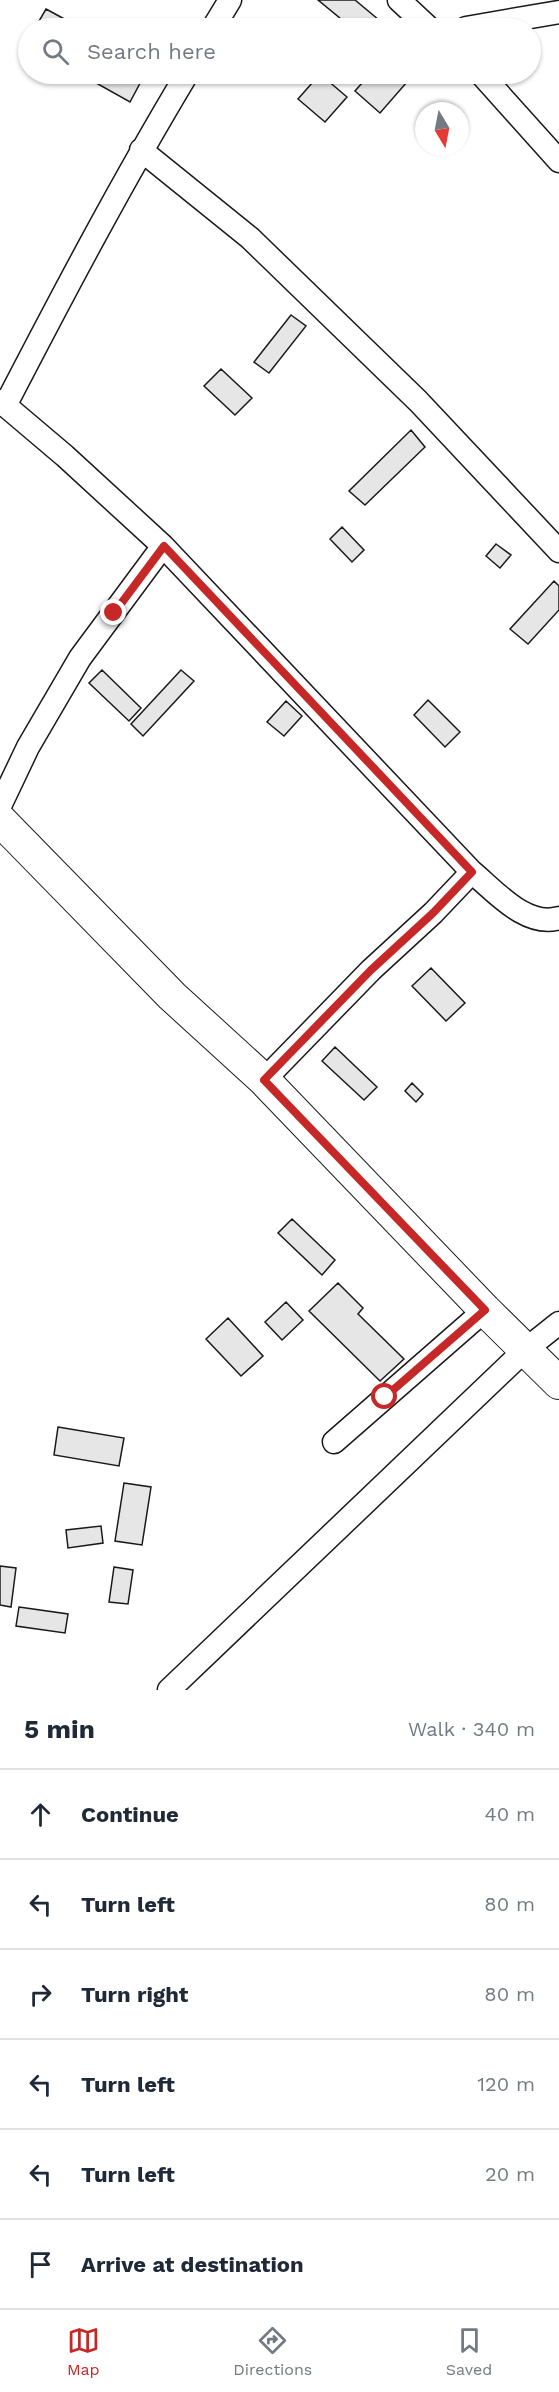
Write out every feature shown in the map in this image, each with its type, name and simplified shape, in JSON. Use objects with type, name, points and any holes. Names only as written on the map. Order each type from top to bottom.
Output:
[{"type":"street","points":[[219,18],[230,0]]},
{"type":"street","points":[[399,0],[418,18]]},
{"type":"street","points":[[524,18],[559,12]]},
{"type":"street","points":[[180,84],[141,150],[3,403],[164,546],[472,872],[518,911],[548,921],[559,918]]},
{"type":"street","points":[[490,84],[559,161]]},
{"type":"street","points":[[141,150],[250,238],[418,400],[559,551]]},
{"type":"street","points":[[0,806],[28,747],[80,658],[164,546]]},
{"type":"street","points":[[0,820],[172,996],[264,1080],[485,1310],[559,1383]]},
{"type":"street","points":[[264,1080],[371,970],[433,913],[472,872]]},
{"type":"street","points":[[334,1442],[485,1310]]},
{"type":"street","points":[[169,1690],[525,1350],[559,1323]]},
{"type":"building","points":[[318,0],[355,0],[377,18],[340,18]]},
{"type":"building","points":[[46,9],[63,18],[41,18]]},
{"type":"building","points":[[98,84],[140,84],[130,102]]},
{"type":"building","points":[[311,84],[332,84],[347,97],[325,122],[298,99]]},
{"type":"building","points":[[361,84],[405,84],[380,113],[355,91]]},
{"type":"building","points":[[291,315],[306,326],[269,373],[254,362]]},
{"type":"building","points":[[221,369],[252,398],[235,415],[204,386]]},
{"type":"building","points":[[411,430],[425,447],[365,505],[349,491]]},
{"type":"building","points":[[342,527],[364,550],[352,562],[330,539]]},
{"type":"building","points":[[496,544],[511,555],[500,568],[486,556]]},
{"type":"building","points":[[554,581],[559,586],[559,610],[528,644],[510,629]]},
{"type":"building","points":[[102,670],[141,708],[129,721],[89,683]]},
{"type":"building","points":[[181,670],[194,681],[143,736],[131,724]]},
{"type":"building","points":[[428,700],[460,732],[445,747],[414,715]]},
{"type":"building","points":[[286,701],[302,716],[284,736],[267,722]]},
{"type":"building","points":[[431,968],[465,1003],[446,1021],[412,986]]},
{"type":"building","points":[[335,1047],[377,1087],[364,1100],[322,1061]]},
{"type":"building","points":[[412,1083],[423,1094],[416,1102],[405,1091]]},
{"type":"building","points":[[292,1219],[335,1260],[322,1275],[278,1233]]},
{"type":"building","points":[[338,1283],[363,1308],[358,1314],[404,1359],[380,1381],[309,1311]]},
{"type":"building","points":[[286,1302],[303,1320],[282,1340],[265,1322]]},
{"type":"building","points":[[228,1318],[263,1356],[241,1376],[206,1339]]},
{"type":"building","points":[[58,1427],[124,1438],[119,1466],[54,1455]]},
{"type":"building","points":[[124,1483],[151,1487],[142,1545],[115,1541]]},
{"type":"building","points":[[101,1526],[103,1543],[68,1548],[66,1530]]},
{"type":"building","points":[[0,1566],[16,1568],[11,1607],[0,1605]]},
{"type":"building","points":[[114,1567],[133,1570],[128,1604],[109,1602]]},
{"type":"building","points":[[19,1607],[68,1614],[65,1633],[16,1626]]},
{"type":"route","points":[[114,613],[164,546],[355,751],[472,872],[433,913],[371,970],[264,1080],[485,1310],[385,1397]]}]
